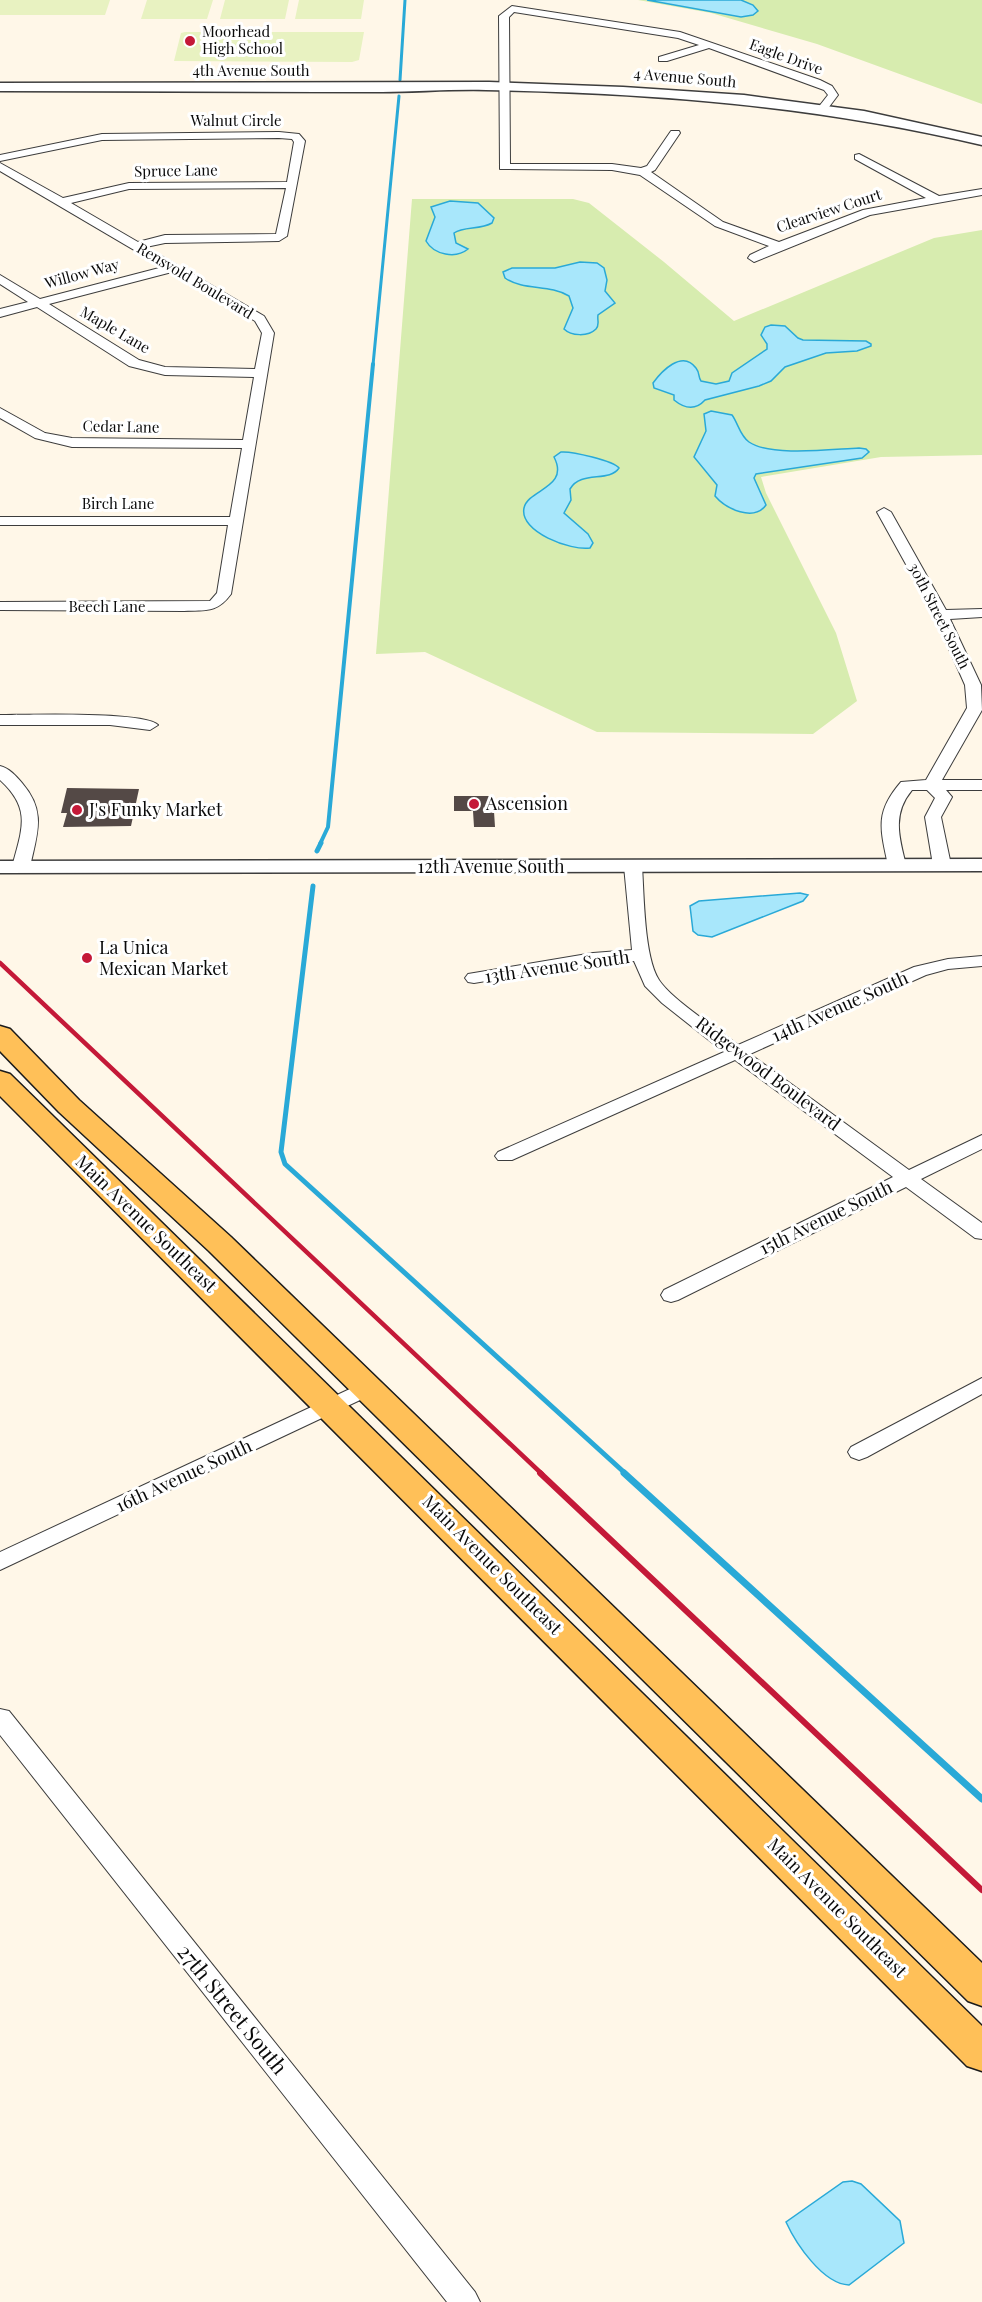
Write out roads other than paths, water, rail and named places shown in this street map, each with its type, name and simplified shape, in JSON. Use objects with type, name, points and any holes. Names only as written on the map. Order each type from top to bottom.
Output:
[{"type":"main road","name":"Main Avenue Southeast","points":[[0,1035],[69,1106],[220,1244],[982,1989]]},
{"type":"main road","name":"Main Avenue Southeast","points":[[0,1080],[332,1406],[982,2053]]},
{"type":"street","name":"Eagle Drive","points":[[512,9],[662,31],[709,45],[822,85],[833,95],[822,109]]},
{"type":"street","name":"Clearview Court","points":[[512,9],[504,16],[504,167],[612,167],[644,172],[719,224],[779,246],[867,212],[982,192]]},
{"type":"street","points":[[663,59],[709,45]]},
{"type":"street","name":"4th Avenue South","points":[[0,87],[382,87],[413,90],[503,88]]},
{"type":"street","name":"4 Avenue South","points":[[503,88],[627,90],[700,95],[822,109],[888,120],[982,141]]},
{"type":"street","points":[[644,172],[651,168],[675,133]]},
{"type":"street","name":"Walnut Circle","points":[[0,158],[84,139],[121,135],[295,136],[300,141],[283,234],[279,237],[165,239],[136,246]]},
{"type":"street","name":"Clearview Court","points":[[859,157],[936,199]]},
{"type":"street","name":"Rensvold Boulevard","points":[[0,166],[260,319],[268,333],[224,594],[214,605]]},
{"type":"street","name":"Spruce Lane","points":[[61,202],[129,186],[292,185]]},
{"type":"street","points":[[754,258],[779,246]]},
{"type":"street","name":"Willow Way","points":[[0,313],[173,268]]},
{"type":"street","name":"Maple Lane","points":[[0,279],[134,363],[148,368],[186,373],[261,373]]},
{"type":"street","points":[[241,308],[262,302]]},
{"type":"street","name":"Cedar Lane","points":[[0,412],[41,438],[61,441],[249,444]]},
{"type":"street","name":"30th Street South","points":[[884,512],[941,615],[973,685],[975,708],[931,785]]},
{"type":"street","name":"Birch Lane","points":[[0,520],[236,521]]},
{"type":"street","name":"Beech Lane","points":[[0,606],[184,607],[214,605]]},
{"type":"street","points":[[941,615],[982,613]]},
{"type":"street","points":[[0,720],[110,720],[150,725]]},
{"type":"street","points":[[0,771],[28,800],[33,814],[5,867]]},
{"type":"street","points":[[897,865],[888,815],[896,796],[907,785],[982,785]]},
{"type":"street","points":[[931,785],[944,797],[933,817],[942,865]]},
{"type":"street","name":"12th Avenue South","points":[[5,867],[982,865]]},
{"type":"street","name":"Ridgewood Boulevard","points":[[633,866],[641,956],[651,982],[737,1053],[982,1233]]},
{"type":"street","name":"13th Avenue South","points":[[474,978],[592,958],[641,956]]},
{"type":"street","name":"14th Avenue South","points":[[505,1156],[920,971],[948,964],[982,961]]},
{"type":"street","name":"15th Avenue South","points":[[671,1295],[982,1141]]},
{"type":"street","points":[[859,1452],[982,1385]]},
{"type":"street","name":"16th Avenue South","points":[[0,1563],[367,1388]]},
{"type":"street","name":"27th Street South","points":[[0,1718],[465,2302]]},
{"type":"water","points":[[647,0],[741,0],[753,5],[758,11],[753,15],[741,17]]},
{"type":"water","points":[[450,201],[478,203],[494,218],[492,223],[482,227],[462,229],[454,233],[456,243],[468,249],[452,255],[434,250],[426,241],[435,217],[431,207]]},
{"type":"water","points":[[580,262],[597,263],[604,268],[607,280],[605,291],[615,303],[598,315],[598,324],[593,332],[580,335],[564,329],[573,308],[569,296],[553,290],[520,285],[505,278],[503,272],[512,268],[555,268]]},
{"type":"water","points":[[785,326],[803,340],[866,341],[871,346],[857,351],[826,353],[785,367],[771,381],[705,400],[694,407],[682,405],[674,400],[674,395],[654,388],[653,383],[661,373],[678,361],[690,363],[696,368],[701,381],[716,384],[729,381],[732,373],[767,349],[767,344],[761,335],[765,327]]},
{"type":"water","points":[[711,411],[732,415],[746,439],[759,447],[787,451],[859,448],[869,452],[862,458],[756,474],[754,478],[766,505],[755,513],[740,512],[715,496],[717,485],[694,457],[706,431],[704,414]]},
{"type":"water","points":[[561,452],[592,457],[619,468],[609,475],[581,480],[570,489],[571,500],[564,513],[588,534],[593,543],[590,548],[571,546],[548,538],[530,525],[525,517],[524,508],[527,502],[553,482],[557,475],[554,457]]},
{"type":"water","points":[[800,893],[808,895],[803,901],[712,937],[698,935],[693,931],[690,906],[699,901]]},
{"type":"water","points":[[852,2181],[861,2184],[900,2221],[904,2243],[849,2285],[839,2283],[820,2270],[803,2251],[786,2222],[843,2182]]},
{"type":"waterway","points":[[400,80],[405,0]]},
{"type":"waterway","points":[[373,365],[399,96]]},
{"type":"waterway","points":[[320,844],[328,827],[373,364]]},
{"type":"waterway","points":[[317,851],[321,843]]},
{"type":"waterway","points":[[313,886],[281,1152],[285,1164],[626,1474]]},
{"type":"waterway","points":[[624,1473],[982,1799]]},
{"type":"railway","points":[[0,963],[542,1474]]},
{"type":"railway","points":[[540,1473],[982,1890]]},
{"type":"place","name":"Moorhead High School","points":[[190,41]]},
{"type":"place","name":"Ascension","points":[[474,804]]},
{"type":"place","name":"J's Funky Market","points":[[77,810]]},
{"type":"place","name":"La Unica Mexican Market","points":[[87,958]]}]
